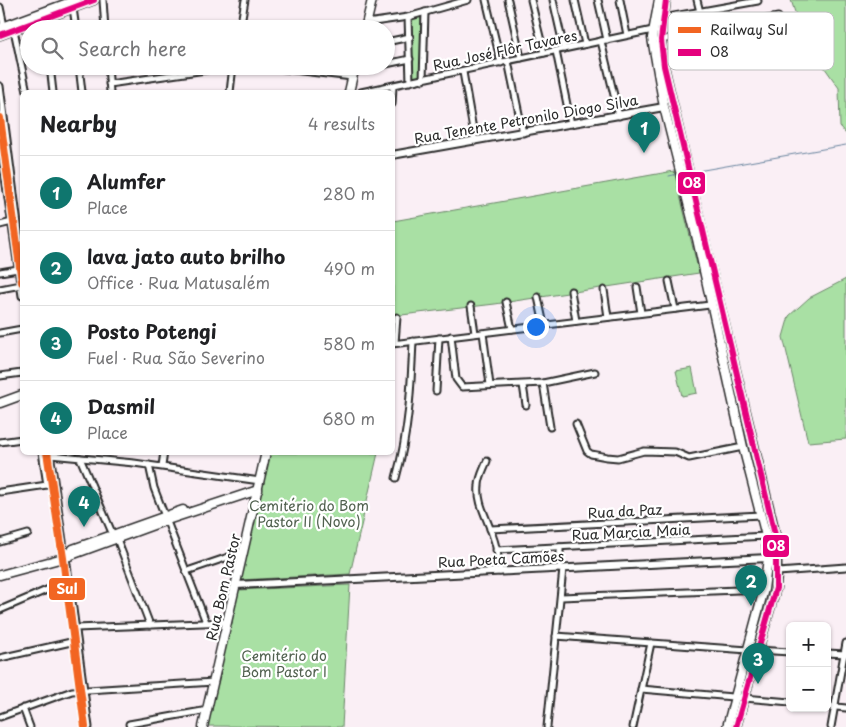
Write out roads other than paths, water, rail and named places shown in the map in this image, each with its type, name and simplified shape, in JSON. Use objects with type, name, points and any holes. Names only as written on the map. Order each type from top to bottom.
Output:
[{"type":"main road","points":[[33,20],[75,4],[94,0]]},
{"type":"main road","points":[[367,20],[372,0]]},
{"type":"main road","points":[[659,0],[653,30],[654,50],[664,107],[697,239],[710,305],[743,447],[766,536],[768,558],[764,589],[727,727]]},
{"type":"main road","points":[[666,0],[661,40],[664,66],[775,532],[778,572],[776,588],[736,727]]},
{"type":"main road","points":[[2,27],[20,23]]},
{"type":"main road","points":[[0,35],[20,27]]},
{"type":"main road","points":[[349,90],[353,75]]},
{"type":"main road","points":[[0,403],[20,396]]},
{"type":"main road","name":"Rua Bom Pastor","points":[[204,727],[265,455]]},
{"type":"main road","points":[[751,476],[761,475]]},
{"type":"main road","points":[[0,576],[239,494],[259,485]]},
{"type":"street","points":[[103,0],[104,20]]},
{"type":"street","points":[[242,20],[245,0]]},
{"type":"street","points":[[394,20],[468,0]]},
{"type":"street","points":[[486,0],[501,63]]},
{"type":"street","points":[[508,0],[521,58]]},
{"type":"street","points":[[531,0],[544,53]]},
{"type":"street","points":[[553,0],[564,49]]},
{"type":"street","points":[[575,0],[585,44]]},
{"type":"street","points":[[598,0],[619,116]]},
{"type":"street","points":[[620,0],[627,35]]},
{"type":"street","points":[[697,0],[700,12],[731,3],[758,1]]},
{"type":"street","points":[[75,4],[76,20]]},
{"type":"street","points":[[0,7],[2,27]]},
{"type":"street","points":[[423,80],[425,12]]},
{"type":"street","points":[[408,17],[410,82]]},
{"type":"street","points":[[664,18],[668,17]]},
{"type":"street","points":[[14,30],[20,59]]},
{"type":"street","name":"Rua José Flôr Tavares","points":[[372,90],[653,30]]},
{"type":"street","points":[[395,40],[410,37]]},
{"type":"street","points":[[661,40],[668,39]]},
{"type":"street","points":[[556,51],[571,124]]},
{"type":"street","points":[[395,62],[410,59]]},
{"type":"street","points":[[508,61],[523,133]]},
{"type":"street","points":[[463,72],[475,141]]},
{"type":"street","points":[[23,75],[27,90]]},
{"type":"street","points":[[51,75],[53,90]]},
{"type":"street","points":[[81,75],[82,90]]},
{"type":"street","points":[[108,75],[110,90]]},
{"type":"street","points":[[109,84],[171,75]]},
{"type":"street","points":[[230,90],[232,75]]},
{"type":"street","points":[[0,86],[17,223],[20,280]]},
{"type":"street","points":[[393,86],[393,90]]},
{"type":"street","name":"Rua Tenente Petronilo Diogo Silva","points":[[395,155],[404,156],[475,141],[664,107]]},
{"type":"street","points":[[0,143],[17,223]]},
{"type":"street","points":[[0,225],[17,223]]},
{"type":"street","points":[[0,272],[18,269]]},
{"type":"street","points":[[669,281],[675,309]]},
{"type":"street","points":[[0,290],[20,285]]},
{"type":"street","points":[[637,287],[641,313]]},
{"type":"street","points":[[604,290],[608,317]]},
{"type":"street","points":[[571,291],[576,321]]},
{"type":"street","points":[[538,297],[544,325]]},
{"type":"street","points":[[506,302],[512,329]]},
{"type":"street","points":[[395,343],[710,305]]},
{"type":"street","points":[[471,306],[475,333]]},
{"type":"street","points":[[395,334],[397,317]]},
{"type":"street","points":[[0,333],[20,329]]},
{"type":"street","points":[[483,333],[490,385]]},
{"type":"street","points":[[452,336],[456,379],[458,384],[466,387],[543,383],[594,372]]},
{"type":"street","points":[[436,391],[439,338]]},
{"type":"street","points":[[396,478],[409,415],[413,341]]},
{"type":"street","points":[[0,376],[20,373]]},
{"type":"street","points":[[543,383],[550,427]]},
{"type":"street","points":[[523,385],[526,405]]},
{"type":"street","points":[[576,424],[587,451],[608,458],[618,458],[644,451],[676,452],[690,458],[743,447]]},
{"type":"street","points":[[0,442],[20,439]]},
{"type":"street","points":[[0,492],[47,485],[42,455]]},
{"type":"street","points":[[50,455],[64,548],[73,552],[76,628],[89,727]]},
{"type":"street","points":[[58,455],[162,466],[259,485]]},
{"type":"street","points":[[102,455],[103,460]]},
{"type":"street","points":[[162,466],[164,455]]},
{"type":"street","points":[[80,458],[115,537],[150,625]]},
{"type":"street","points":[[487,461],[480,478],[479,494],[484,518],[490,529],[496,550],[500,572]]},
{"type":"street","points":[[149,465],[154,488],[206,622]]},
{"type":"street","name":"Rua da Paz","points":[[490,529],[761,514]]},
{"type":"street","points":[[0,542],[28,534]]},
{"type":"street","name":"Rua Marcia Maia","points":[[496,550],[766,536]]},
{"type":"street","points":[[547,727],[561,598],[560,547]]},
{"type":"street","points":[[187,571],[244,552]]},
{"type":"street","name":"Rua Poeta Camões","points":[[236,585],[768,558]]},
{"type":"street","points":[[778,572],[846,566]]},
{"type":"street","points":[[0,610],[63,583]]},
{"type":"street","points":[[561,598],[764,589]]},
{"type":"street","points":[[76,628],[228,622]]},
{"type":"street","points":[[556,636],[748,650]]},
{"type":"street","points":[[0,658],[71,642]]},
{"type":"street","points":[[632,727],[652,642]]},
{"type":"street","points":[[831,727],[846,643]]},
{"type":"street","points":[[757,650],[786,652]]},
{"type":"street","points":[[831,653],[845,654]]},
{"type":"street","points":[[0,717],[72,691],[214,682]]},
{"type":"street","points":[[641,690],[786,702]]},
{"type":"street","points":[[831,706],[846,708]]},
{"type":"street","points":[[24,708],[30,727]]},
{"type":"street","points":[[130,726],[208,710]]},
{"type":"waterway","points":[[692,172],[846,145]]},
{"type":"waterway","points":[[669,176],[678,174]]},
{"type":"rail line","name":"Sul","points":[[0,118],[20,267]]},
{"type":"rail line","name":"Sul","points":[[47,455],[85,727]]},
{"type":"place","name":"Alumfer","points":[[644,153]]},
{"type":"place","name":"Dasmil","points":[[84,527]]},
{"type":"place","name":"lava jato auto brilho","points":[[751,606]]},
{"type":"place","name":"Posto Potengi","points":[[758,684]]},
{"type":"park label","name":"Cemitério do Bom Pastor II (Novo)","points":[[309,514]]},
{"type":"park label","name":"Cemitério do Bom Pastor I","points":[[284,664]]}]
